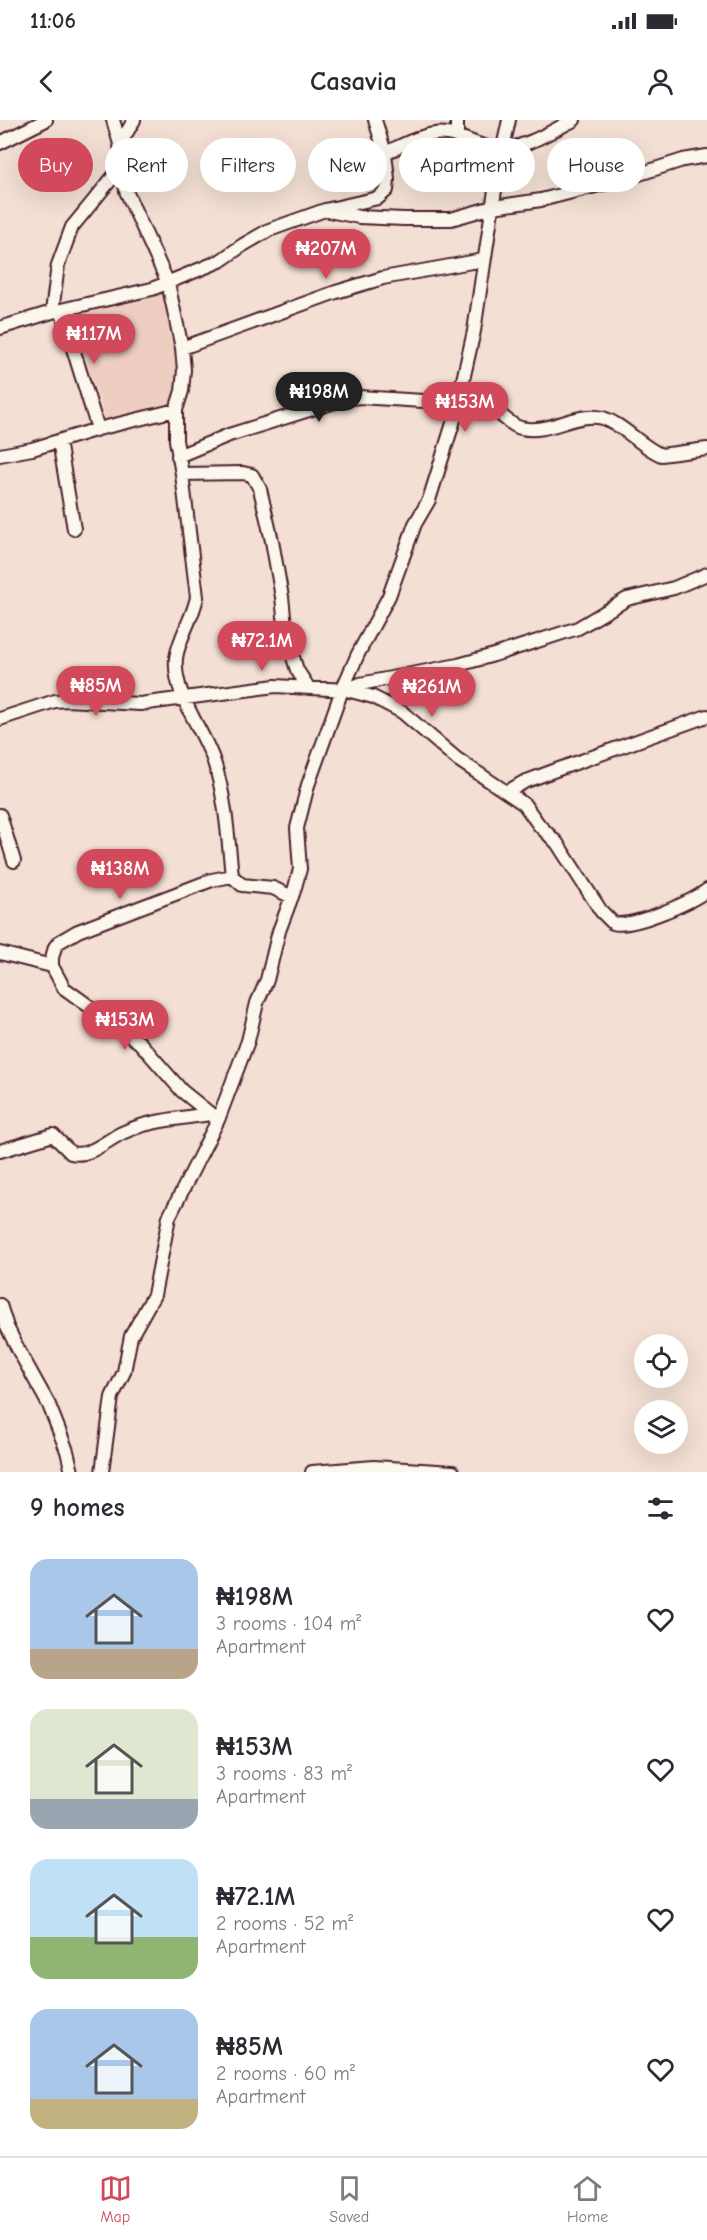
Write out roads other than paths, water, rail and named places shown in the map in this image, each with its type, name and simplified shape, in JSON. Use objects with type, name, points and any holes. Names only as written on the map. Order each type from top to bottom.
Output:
[{"type":"street","points":[[0,143],[46,120]]},
{"type":"street","points":[[113,120],[118,138]]},
{"type":"street","points":[[124,138],[134,120]]},
{"type":"street","points":[[375,120],[380,138]]},
{"type":"street","points":[[457,120],[457,137]]},
{"type":"street","points":[[505,138],[508,120]]},
{"type":"street","points":[[535,139],[574,120]]},
{"type":"street","points":[[387,152],[433,135],[445,134],[460,138]]},
{"type":"street","points":[[325,210],[359,217],[451,219],[493,207],[540,200],[627,178],[683,160],[707,156]]},
{"type":"street","points":[[387,170],[387,190]]},
{"type":"street","points":[[98,429],[56,311],[57,265],[72,228],[105,187]]},
{"type":"street","points":[[126,192],[168,283],[182,348],[184,370],[182,392],[176,410],[176,440],[197,597],[194,612],[179,647],[176,659],[177,674],[183,697],[215,764],[226,817],[231,876],[242,885],[273,888],[292,897]]},
{"type":"street","points":[[0,328],[56,311],[121,297],[168,283],[220,261],[243,244],[269,230],[325,210],[372,200],[385,192]]},
{"type":"street","points":[[102,1472],[112,1397],[120,1382],[131,1336],[154,1295],[170,1217],[248,1041],[279,931],[292,897],[300,869],[298,816],[363,643],[389,596],[415,524],[429,500],[460,400],[474,331],[495,192]]},
{"type":"street","points":[[182,348],[336,292],[383,278],[483,260]]},
{"type":"street","points":[[178,456],[229,435],[344,399],[359,397],[423,401],[460,400],[493,409],[520,428],[550,428],[582,418],[602,418],[661,456],[707,449]]},
{"type":"street","points":[[0,455],[32,449],[98,429],[176,410]]},
{"type":"street","points":[[58,441],[74,528]]},
{"type":"street","points":[[182,474],[243,472],[252,475],[260,489],[272,541],[286,635],[297,670],[308,687]]},
{"type":"street","points":[[345,690],[371,681],[458,665],[494,655],[578,628],[627,599],[674,588],[707,574]]},
{"type":"street","points":[[1,716],[55,701],[67,700],[140,704],[275,686],[345,690],[373,697],[402,712],[457,759],[524,804],[539,825],[557,843],[601,911],[613,923],[624,924],[654,915],[694,899],[707,890]]},
{"type":"street","points":[[502,788],[707,716]]},
{"type":"street","points":[[0,814],[14,861]]},
{"type":"street","points":[[213,1117],[182,1091],[140,1043],[64,988],[52,966],[55,947],[63,939],[78,931],[212,880],[231,876]]},
{"type":"street","points":[[0,953],[52,966]]},
{"type":"street","points":[[0,1152],[53,1135],[71,1153],[77,1154],[87,1152],[140,1126],[213,1117]]},
{"type":"street","points":[[0,1305],[18,1351],[49,1405],[67,1451],[72,1472]]},
{"type":"street","points":[[312,1472],[374,1467],[453,1472]]}]
